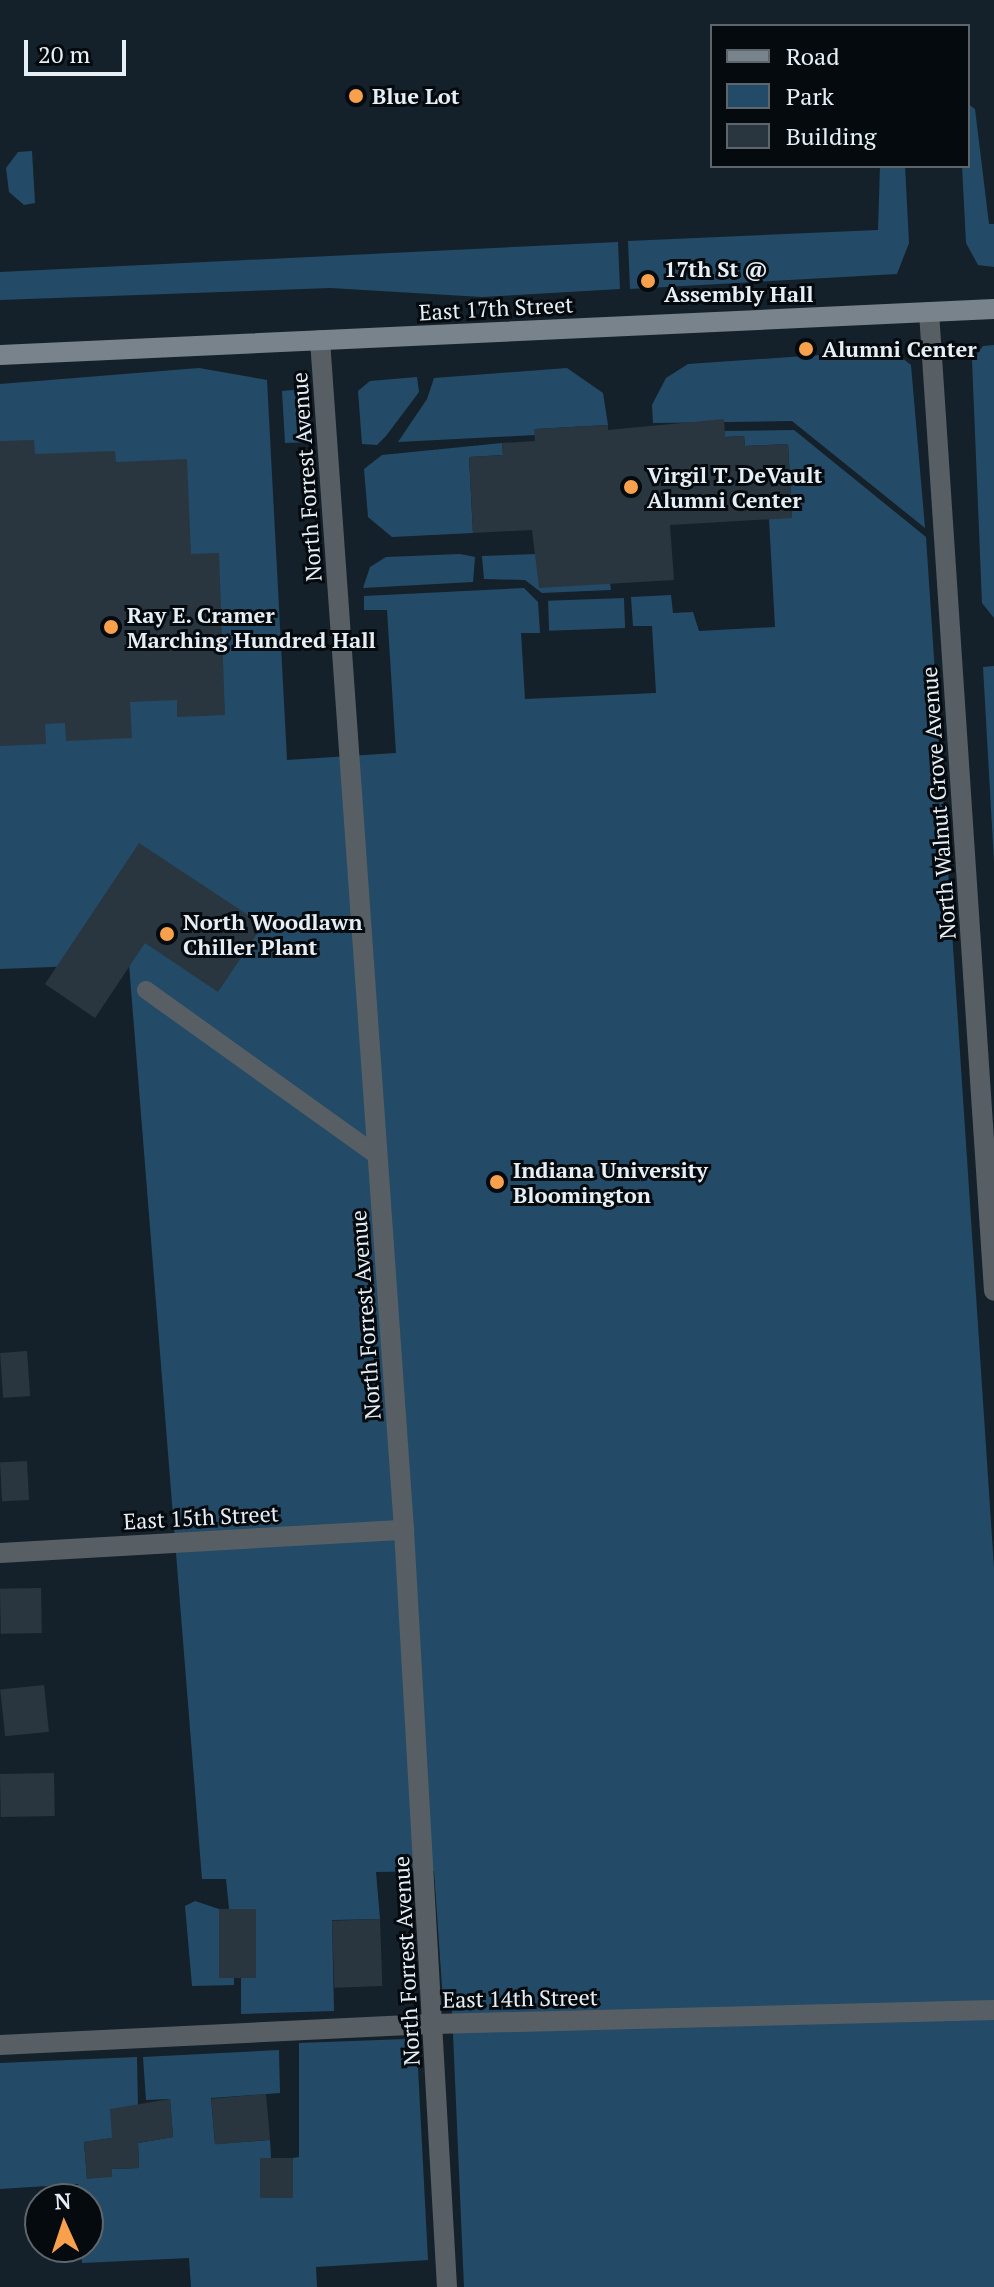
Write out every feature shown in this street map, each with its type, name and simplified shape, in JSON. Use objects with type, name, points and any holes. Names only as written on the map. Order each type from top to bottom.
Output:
[{"type":"main road","name":"East 17th Street","points":[[0,355],[994,309]]},
{"type":"street","name":"North Walnut Grove Avenue","points":[[929,312],[994,1291]]},
{"type":"street","name":"North Forrest Avenue","points":[[320,340],[404,1530],[447,2287]]},
{"type":"street","name":"East 15th Street","points":[[0,1553],[404,1530]]},
{"type":"street","name":"East 14th Street","points":[[0,2045],[434,2024],[994,2010]]},
{"type":"lane","points":[[146,990],[378,1156]]},
{"type":"green space","points":[[970,105],[975,109],[989,224],[994,224],[994,267],[978,265],[966,243],[962,168],[970,168]]},
{"type":"green space","points":[[32,151],[35,203],[24,205],[9,192],[6,168],[18,152]]},
{"type":"green space","points":[[880,168],[905,168],[909,243],[897,274],[630,289],[628,241],[878,230]]},
{"type":"green space","points":[[618,242],[620,289],[482,297],[330,288],[0,300],[0,272]]},
{"type":"green space","points":[[994,345],[994,618],[982,603],[972,360],[983,346]]},
{"type":"green space","points":[[892,350],[911,365],[925,528],[792,421],[653,423],[652,405],[666,378],[688,364]]},
{"type":"green space","name":"Indiana University Bloomington","points":[[199,368],[267,380],[287,760],[396,753],[387,610],[364,610],[364,596],[524,588],[538,602],[540,633],[521,633],[525,699],[656,693],[652,626],[633,626],[631,597],[671,595],[673,613],[693,612],[699,631],[775,627],[769,519],[792,517],[788,444],[745,446],[744,436],[725,437],[724,431],[794,430],[926,537],[994,1568],[994,2287],[464,2287],[452,2011],[443,2001],[434,1871],[376,1872],[380,1919],[332,1920],[334,2011],[241,2014],[241,1978],[256,1978],[256,1909],[229,1909],[226,1879],[202,1879],[129,964],[0,969],[0,384]]},
{"type":"green space","points":[[567,368],[603,393],[608,425],[535,429],[535,435],[398,442],[427,399],[434,378]]},
{"type":"green space","points":[[417,377],[419,392],[386,436],[377,445],[362,444],[358,391],[370,381]]},
{"type":"green space","points":[[305,389],[312,442],[285,443],[282,391]]},
{"type":"green space","points":[[502,443],[503,455],[469,457],[473,533],[392,537],[368,517],[364,469],[382,455]]},
{"type":"green space","points":[[460,554],[475,557],[473,582],[363,588],[370,567],[386,557]]},
{"type":"green space","points":[[537,554],[610,583],[611,590],[542,593],[525,580],[484,579],[482,556]]},
{"type":"green space","points":[[624,598],[625,628],[549,631],[548,601]]},
{"type":"green space","points":[[994,666],[994,862],[983,667]]},
{"type":"green space","points":[[195,1901],[219,1909],[219,1978],[234,1978],[234,1985],[192,1986],[185,1906]]},
{"type":"green space","points":[[406,2039],[417,2049],[428,2260],[316,2267],[317,2287],[191,2287],[189,2258],[104,2262],[104,2183],[24,2183],[24,2187],[0,2189],[0,2063],[137,2057],[138,2107],[112,2138],[84,2142],[87,2179],[112,2169],[139,2168],[138,2143],[173,2137],[170,2099],[146,2100],[143,2057],[279,2050],[280,2093],[211,2098],[215,2144],[270,2140],[271,2158],[260,2159],[261,2198],[293,2197],[293,2158],[299,2157],[299,2043]]},
{"type":"building","name":"Virgil T. DeVault Alumni Center","points":[[724,419],[725,437],[744,436],[745,446],[788,444],[792,518],[670,525],[674,580],[539,588],[532,530],[473,533],[469,457],[503,455],[502,443],[535,441],[534,429],[608,425],[608,430]]},
{"type":"building","name":"Ray E. Cramer Marching Hundred Hall","points":[[34,440],[35,454],[115,451],[116,462],[187,459],[191,554],[219,553],[225,715],[177,717],[177,700],[130,702],[132,738],[66,741],[65,723],[45,724],[46,744],[0,746],[0,441]]},
{"type":"building","name":"North Woodlawn Chiller Plant","points":[[139,843],[263,925],[218,992],[145,943],[95,1018],[45,984]]},
{"type":"building","points":[[27,1351],[30,1396],[3,1398],[0,1353]]},
{"type":"building","points":[[27,1461],[29,1500],[2,1501],[0,1462]]},
{"type":"building","points":[[41,1588],[42,1633],[1,1634],[0,1589]]},
{"type":"building","points":[[44,1685],[49,1732],[5,1736],[0,1690]]},
{"type":"building","points":[[54,1773],[55,1816],[1,1817],[0,1774]]},
{"type":"building","points":[[219,1909],[256,1909],[256,1978],[219,1978]]},
{"type":"building","points":[[380,1919],[382,1986],[334,1988],[332,1921]]},
{"type":"building","points":[[266,2094],[270,2140],[215,2145],[211,2099]]},
{"type":"building","points":[[170,2099],[173,2137],[138,2143],[139,2168],[112,2169],[112,2177],[87,2179],[84,2142],[112,2138],[110,2109]]},
{"type":"building","points":[[260,2158],[293,2158],[293,2198],[260,2198]]},
{"type":"place","name":"Blue Lot","points":[[356,96]]},
{"type":"place","name":"17th St @ Assembly Hall","points":[[648,281]]},
{"type":"place","name":"Alumni Center","points":[[806,349]]},
{"type":"place","name":"Virgil T. DeVault Alumni Center","points":[[631,487]]},
{"type":"place","name":"Ray E. Cramer Marching Hundred Hall","points":[[111,627]]},
{"type":"place","name":"North Woodlawn Chiller Plant","points":[[167,934]]},
{"type":"place","name":"Indiana University Bloomington","points":[[497,1182]]}]
